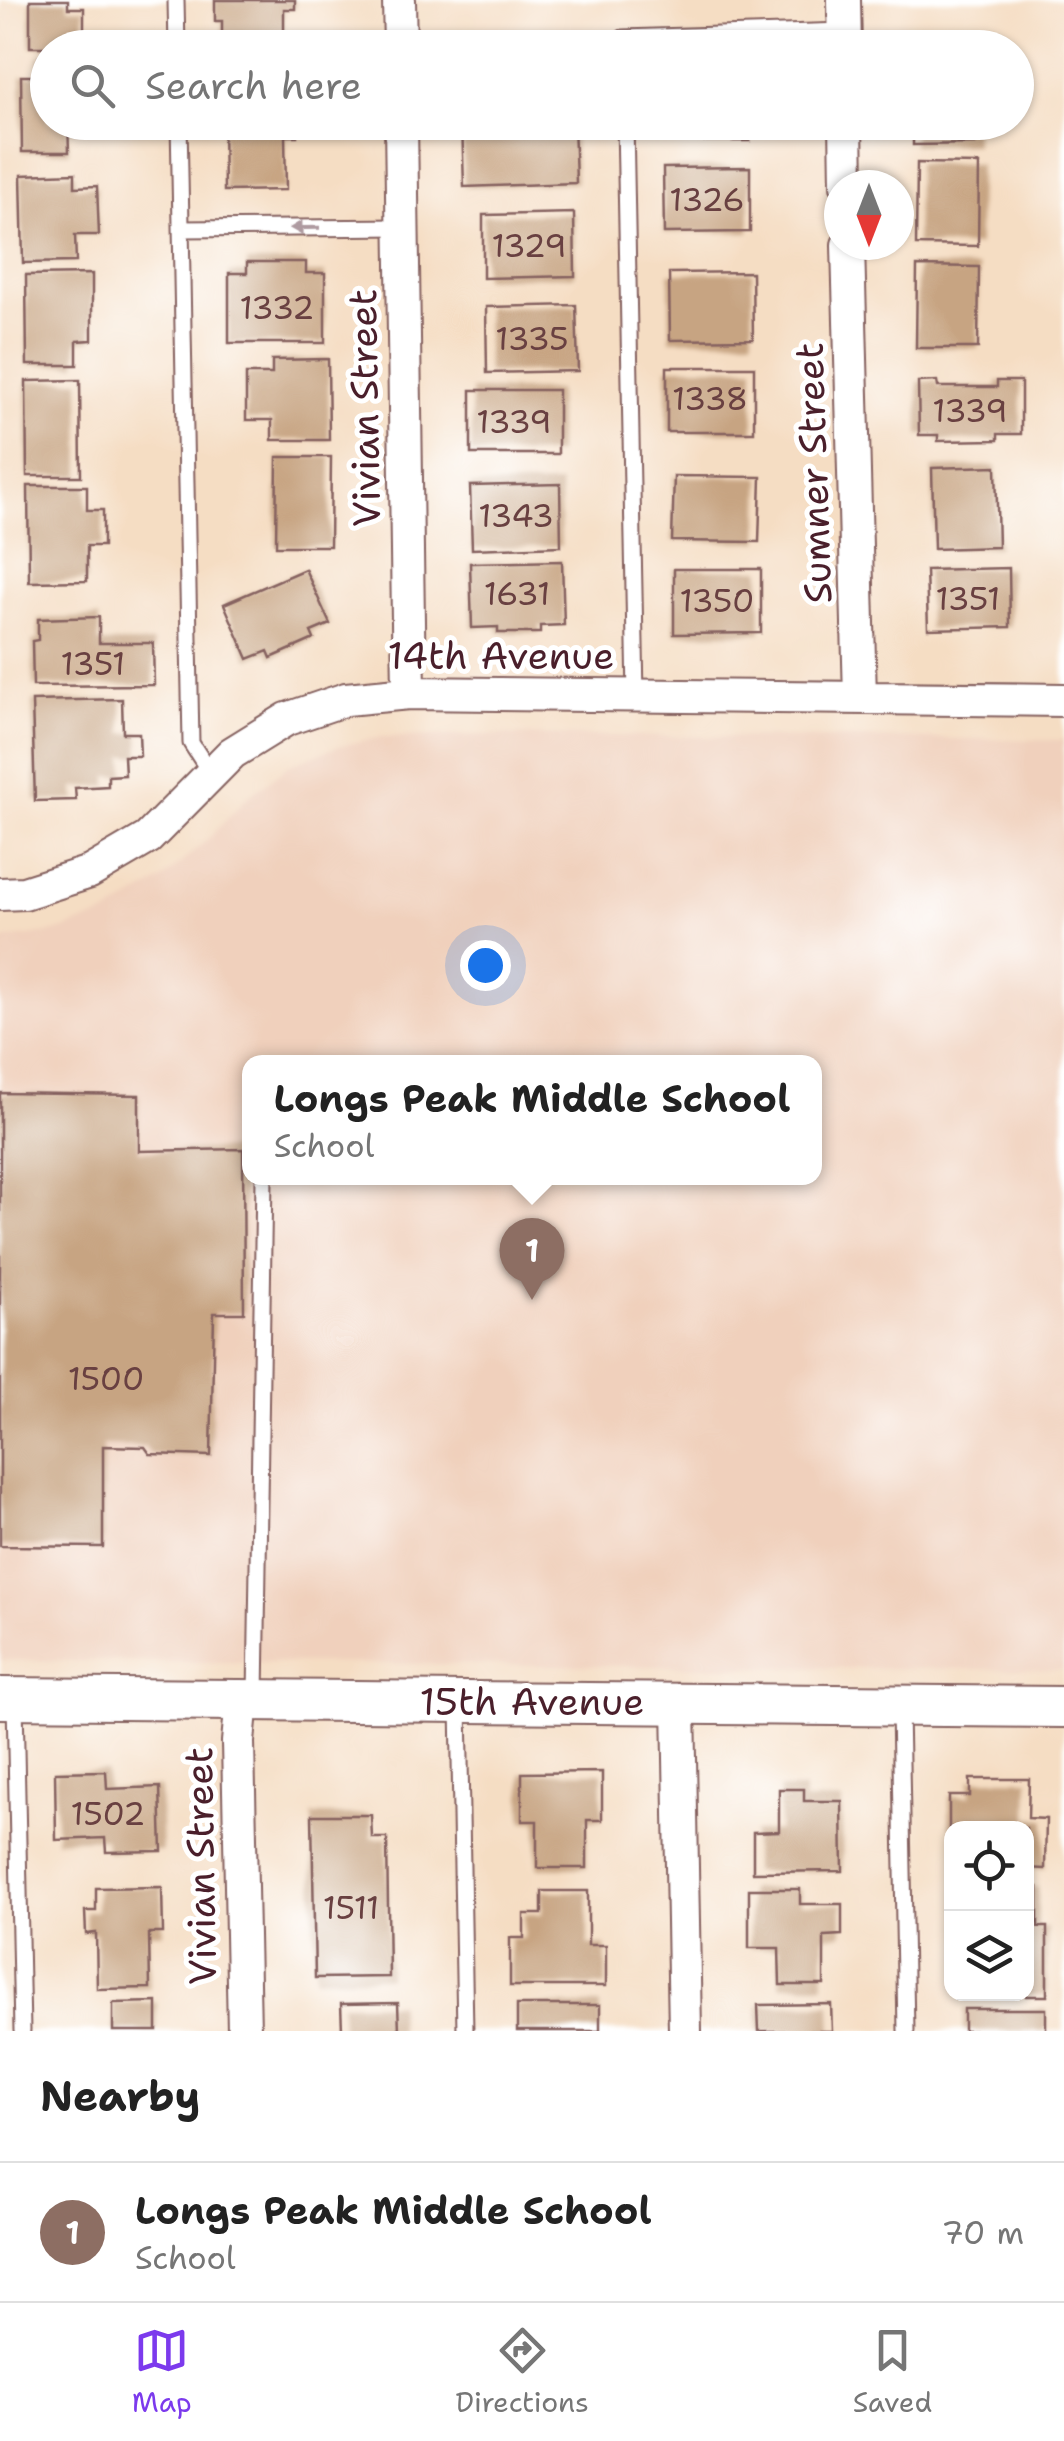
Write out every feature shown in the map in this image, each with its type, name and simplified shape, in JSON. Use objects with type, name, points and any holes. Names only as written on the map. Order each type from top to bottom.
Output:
[{"type":"street","points":[[399,0],[400,30]]},
{"type":"street","name":"Vivian Street","points":[[400,140],[409,693]]},
{"type":"street","points":[[846,140],[847,170]]},
{"type":"street","name":"Sumner Street","points":[[848,260],[860,698]]},
{"type":"street","name":"14th Avenue","points":[[0,894],[24,892],[90,872],[148,838],[232,753],[287,719],[346,699],[409,693],[1064,700]]},
{"type":"street","name":"15th Avenue","points":[[8,1698],[1064,1707]]},
{"type":"street","name":"Vivian Street","points":[[244,2031],[238,1742],[249,1700]]},
{"type":"street","points":[[679,1703],[685,2031]]},
{"type":"lane","points":[[176,0],[177,30]]},
{"type":"lane","points":[[770,30],[844,26]]},
{"type":"lane","points":[[179,140],[192,743],[211,774]]},
{"type":"lane","points":[[624,140],[636,696]]},
{"type":"lane","points":[[181,229],[402,227]]},
{"type":"lane","points":[[249,1700],[264,1185]]},
{"type":"lane","points":[[8,1698],[22,2031]]},
{"type":"lane","points":[[459,1701],[466,2031]]},
{"type":"lane","points":[[900,1705],[906,2031]]},
{"type":"shaded area","points":[[493,735],[1064,740],[1064,1670],[0,1660],[0,940],[55,932],[108,914],[161,881],[248,797],[291,764],[339,746],[382,737]]},
{"type":"building","points":[[30,0],[68,0],[68,8],[84,8],[84,30],[30,30]]},
{"type":"building","points":[[215,0],[295,0],[295,9],[284,9],[284,30],[222,30],[222,21],[215,21]]},
{"type":"building","points":[[21,76],[30,76],[30,140],[69,140],[69,152],[22,152]]},
{"type":"building","points":[[223,140],[285,140],[286,190],[224,191]]},
{"type":"building","points":[[463,140],[575,140],[576,183],[464,187]]},
{"type":"building","points":[[663,140],[750,140],[750,141]]},
{"type":"building","points":[[913,140],[975,140],[975,144],[913,145]]},
{"type":"building","points":[[917,163],[979,164],[978,246],[916,245]]},
{"type":"building","points":[[750,167],[750,232],[664,233],[663,168]]},
{"type":"building","points":[[75,173],[75,187],[97,186],[99,235],[75,235],[76,262],[23,263],[21,175]]},
{"type":"building","points":[[574,213],[575,276],[483,278],[483,215]]},
{"type":"building","points":[[247,262],[306,262],[306,273],[325,273],[325,343],[229,343],[229,273],[247,273]]},
{"type":"building","points":[[917,266],[979,267],[978,348],[916,348]]},
{"type":"building","points":[[752,272],[753,339],[670,340],[669,273]]},
{"type":"building","points":[[92,274],[92,340],[77,341],[77,365],[27,365],[26,275]]},
{"type":"building","points":[[576,305],[578,371],[487,373],[486,307]]},
{"type":"building","points":[[328,359],[329,440],[272,440],[272,420],[246,420],[246,374],[272,374],[272,360]]},
{"type":"building","points":[[667,367],[754,367],[754,432],[667,432]]},
{"type":"building","points":[[80,380],[81,476],[27,476],[26,381]]},
{"type":"building","points":[[937,381],[938,387],[997,387],[997,381],[1021,381],[1021,434],[998,434],[998,440],[938,441],[938,435],[919,435],[918,382]]},
{"type":"building","points":[[471,390],[558,390],[558,454],[471,454]]},
{"type":"building","points":[[277,457],[331,457],[330,546],[276,546]]},
{"type":"building","points":[[996,466],[998,547],[934,549],[932,468]]},
{"type":"building","points":[[674,476],[761,477],[759,542],[672,541]]},
{"type":"building","points":[[560,484],[561,546],[472,549],[470,486]]},
{"type":"building","points":[[28,486],[87,486],[87,510],[103,510],[103,546],[87,546],[87,581],[29,582]]},
{"type":"building","points":[[562,561],[564,625],[540,626],[540,633],[498,633],[498,627],[472,628],[470,563]]},
{"type":"building","points":[[1009,568],[1010,627],[928,629],[926,570]]},
{"type":"building","points":[[305,569],[330,624],[311,632],[314,639],[271,658],[268,651],[248,659],[224,604]]},
{"type":"building","points":[[674,569],[761,569],[761,633],[674,634]]},
{"type":"building","points":[[99,617],[99,643],[153,643],[154,685],[33,686],[32,641],[38,640],[38,619]]},
{"type":"building","points":[[122,699],[123,733],[139,733],[140,756],[124,756],[125,775],[108,776],[108,786],[75,788],[76,800],[35,801],[32,701]]},
{"type":"building","points":[[0,1093],[139,1095],[139,1151],[242,1149],[244,1313],[214,1313],[211,1456],[150,1454],[145,1447],[103,1446],[103,1547],[0,1546]]},
{"type":"building","points":[[106,1771],[107,1789],[160,1787],[162,1851],[106,1852],[105,1838],[56,1840],[55,1772]]},
{"type":"building","points":[[602,1772],[602,1820],[587,1820],[587,1868],[537,1868],[537,1821],[522,1821],[522,1773]]},
{"type":"building","points":[[970,1779],[1029,1779],[1028,1818],[1046,1819],[1045,1869],[1034,1868],[1034,1821],[949,1821],[949,1796],[970,1796]]},
{"type":"building","points":[[779,1789],[804,1789],[804,1801],[842,1801],[843,1871],[753,1872],[753,1832],[779,1831]]},
{"type":"building","points":[[312,1815],[371,1815],[372,1838],[387,1838],[389,1977],[315,1978]]},
{"type":"building","points":[[162,1887],[163,1933],[149,1933],[150,1988],[97,1989],[96,1933],[86,1934],[85,1911],[96,1911],[96,1888]]},
{"type":"building","points":[[1034,1887],[1038,1887],[1038,1927],[1047,1927],[1047,1996],[1034,1996]]},
{"type":"building","points":[[749,1889],[800,1889],[800,1904],[842,1904],[842,1935],[824,1936],[824,1985],[780,1985],[779,1948],[749,1948]]},
{"type":"building","points":[[542,1891],[588,1891],[588,1945],[606,1945],[606,1986],[510,1986],[510,1938],[524,1938],[524,1914],[542,1914]]},
{"type":"building","points":[[157,2002],[157,2031],[113,2031],[113,2003]]},
{"type":"building","points":[[398,2003],[399,2031],[342,2031],[341,2004]]},
{"type":"building","points":[[831,2004],[832,2031],[759,2031],[758,2005]]},
{"type":"building","points":[[517,2005],[600,2005],[600,2031],[517,2031]]},
{"type":"building","points":[[964,2009],[1046,2009],[1046,2031],[964,2031]]},
{"type":"place","name":"Longs Peak Middle School","points":[[532,1300]]}]
